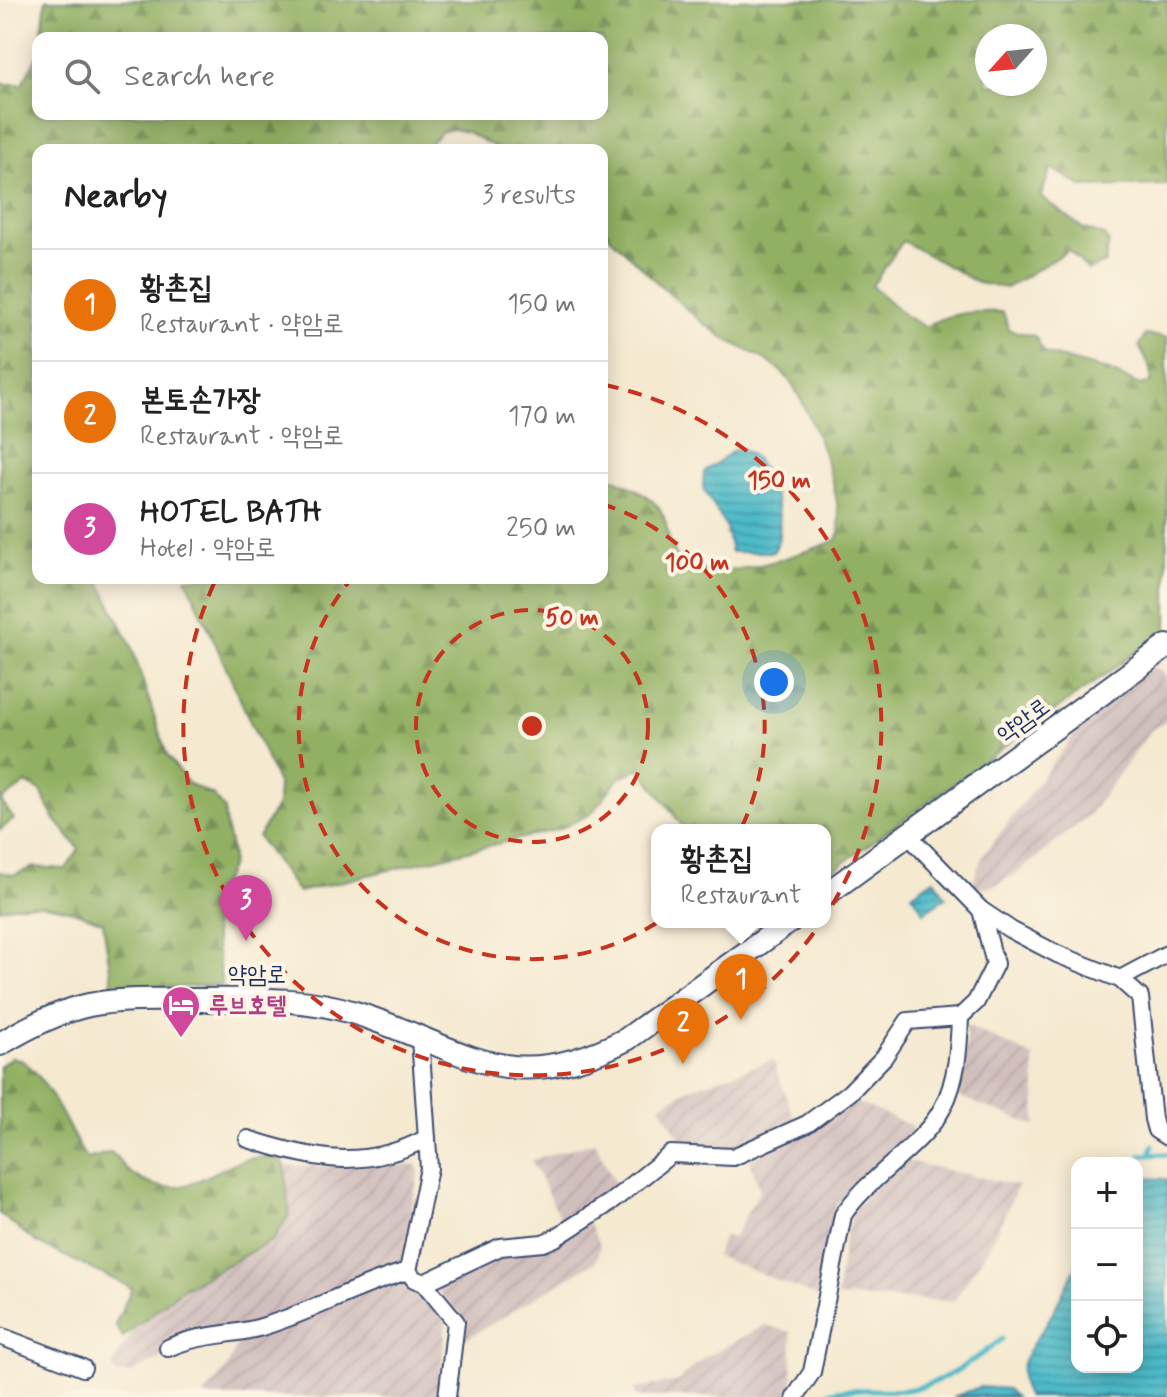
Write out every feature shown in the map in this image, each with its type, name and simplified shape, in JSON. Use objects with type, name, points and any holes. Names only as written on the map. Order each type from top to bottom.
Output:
[{"type":"street","name":"약암로","points":[[831,891],[1167,646]]},
{"type":"street","points":[[907,834],[981,910],[1057,954],[1120,979],[1140,997],[1153,1119],[1156,1130],[1167,1137]]},
{"type":"street","points":[[424,1283],[500,1247],[543,1243],[555,1238],[611,1202],[671,1154],[733,1157],[783,1137],[849,1093],[884,1057],[908,1021],[960,1017],[976,1002],[995,964],[981,910]]},
{"type":"street","name":"약암로","points":[[0,1044],[62,1013],[91,1005],[141,1000],[307,1001],[355,1013],[456,1055],[494,1065],[522,1068],[574,1061],[627,1039],[781,928]]},
{"type":"street","points":[[1120,979],[1167,954]]},
{"type":"street","points":[[795,1397],[812,1372],[843,1215],[853,1199],[932,1122],[943,1107],[959,1047],[960,1017]]},
{"type":"street","points":[[420,1038],[429,1168],[408,1271],[414,1279],[424,1283],[456,1322],[447,1397]]},
{"type":"street","points":[[248,1139],[314,1156],[365,1160],[403,1150],[427,1138]]},
{"type":"street","points":[[168,1348],[192,1337],[260,1328],[355,1287],[408,1271]]},
{"type":"street","points":[[0,1336],[83,1368]]},
{"type":"shaded area","points":[[1155,667],[1163,673],[1167,685],[1167,721],[1151,730],[1089,815],[1016,874],[993,886],[970,890],[982,857],[1095,707]]},
{"type":"shaded area","points":[[966,1025],[1034,1057],[1036,1126],[957,1096],[966,1046]]},
{"type":"shaded area","points":[[773,1060],[796,1123],[735,1150],[684,1145],[660,1106],[688,1089]]},
{"type":"shaded area","points":[[851,1100],[912,1126],[912,1130],[836,1204],[821,1298],[716,1256],[724,1236],[733,1238],[760,1190],[749,1158]]},
{"type":"shaded area","points":[[595,1142],[619,1191],[564,1226],[531,1160]]},
{"type":"shaded area","points":[[902,1160],[1018,1186],[989,1247],[954,1301],[837,1297],[844,1243],[853,1210]]},
{"type":"shaded area","points":[[416,1165],[419,1171],[401,1266],[410,1284],[428,1295],[446,1323],[438,1397],[204,1397],[227,1367],[239,1340],[179,1348],[132,1373],[116,1374],[113,1368],[116,1357],[132,1333],[172,1296],[259,1250],[283,1227],[290,1203],[285,1166]]},
{"type":"shaded area","points":[[589,1224],[600,1245],[596,1261],[461,1342],[461,1315],[435,1288],[436,1285],[491,1256]]},
{"type":"shaded area","points":[[765,1325],[791,1332],[793,1388],[784,1397],[636,1397],[635,1389],[678,1381],[704,1358]]},
{"type":"green space","points":[[46,0],[1167,0],[1167,185],[1083,187],[1051,168],[1041,197],[1084,229],[1104,235],[1109,243],[1105,263],[1088,270],[1069,250],[1006,288],[978,283],[903,241],[872,286],[906,316],[925,327],[962,314],[1003,312],[1009,330],[1035,336],[1044,353],[1106,370],[1140,385],[1152,382],[1149,365],[1139,346],[1145,335],[1167,337],[1167,630],[831,872],[831,824],[681,824],[640,768],[620,777],[591,814],[559,829],[298,892],[258,837],[277,805],[278,784],[189,584],[608,584],[608,476],[636,490],[658,507],[674,552],[691,566],[709,571],[754,566],[837,540],[837,505],[824,455],[804,406],[784,374],[770,362],[729,341],[705,324],[608,235],[608,144],[489,144],[467,132],[452,129],[441,132],[429,144],[32,144],[32,584],[101,584],[131,645],[167,755],[189,784],[213,795],[225,810],[232,852],[231,864],[212,912],[222,985],[113,990],[103,922],[53,906],[27,905],[0,909],[0,872],[14,875],[34,867],[66,869],[79,849],[53,817],[41,791],[26,783],[1,801],[14,819],[0,830],[0,84],[22,84],[32,65],[32,120],[608,120],[608,32],[42,32]]},
{"type":"green space","points":[[12,1057],[24,1062],[45,1085],[87,1159],[111,1152],[128,1171],[150,1184],[170,1187],[188,1184],[240,1161],[259,1157],[281,1159],[285,1166],[289,1215],[273,1240],[182,1289],[123,1337],[115,1325],[132,1288],[37,1243],[0,1214],[0,1066]]},
{"type":"water","points":[[736,449],[747,452],[758,461],[773,492],[780,526],[773,552],[731,552],[726,527],[703,488],[704,472]]},
{"type":"water","points":[[934,879],[946,897],[924,912],[912,894]]},
{"type":"water","points":[[1143,1178],[1167,1179],[1167,1397],[1028,1397],[1021,1375],[1023,1364],[1071,1276],[1071,1373],[1143,1373]]},
{"type":"water","points":[[980,1387],[1007,1389],[1015,1397],[953,1397]]},
{"type":"waterway","points":[[1150,1154],[1153,1146]]},
{"type":"waterway","points":[[1141,1155],[1167,1154]]},
{"type":"waterway","points":[[820,1397],[841,1390],[900,1390],[924,1386],[959,1369],[1002,1339]]},
{"type":"place","name":"HOTEL BATH","points":[[246,941]]},
{"type":"place","name":"황촌집","points":[[741,1020]]},
{"type":"place","name":"루브호텔","points":[[181,1039]]},
{"type":"place","name":"본토손가장","points":[[683,1064]]}]
